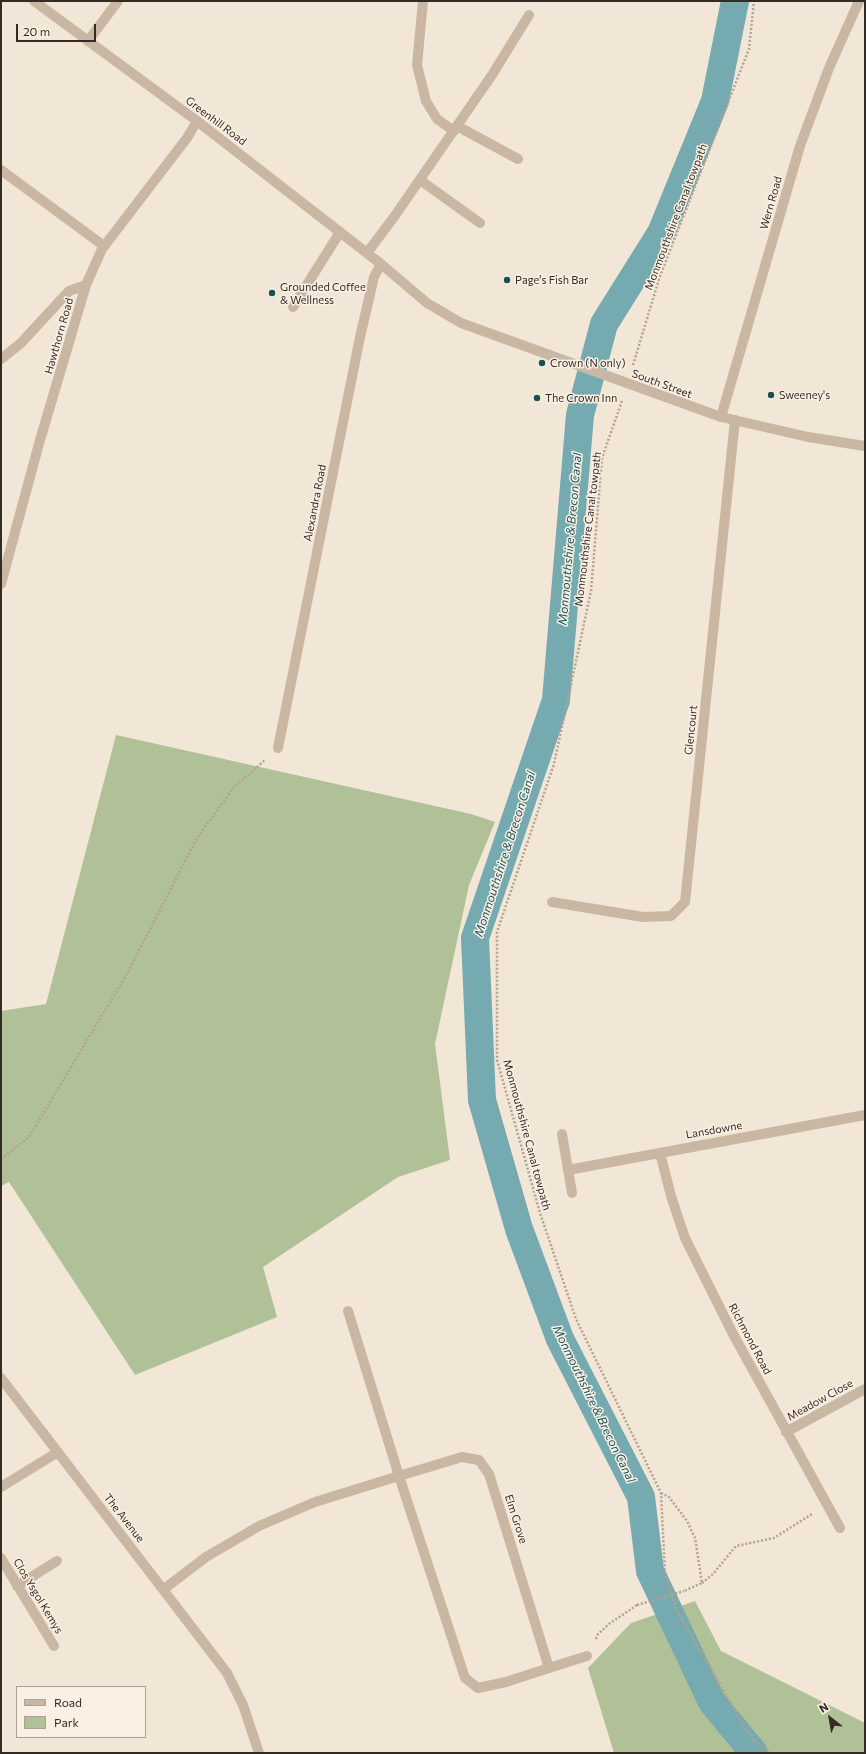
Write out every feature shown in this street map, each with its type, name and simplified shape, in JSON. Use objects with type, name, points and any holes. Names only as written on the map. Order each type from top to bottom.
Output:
[{"type":"street","name":"Greenhill Road","points":[[34,1],[197,121],[381,264]]},
{"type":"street","points":[[88,41],[118,1]]},
{"type":"street","points":[[423,1],[417,65],[426,101],[437,119],[518,159]]},
{"type":"street","name":"Wern Road","points":[[721,417],[800,146],[829,68],[859,1]]},
{"type":"street","points":[[367,253],[420,180],[492,75],[529,15]]},
{"type":"street","name":"Hawthorn Road","points":[[1,584],[40,440],[86,285],[104,246],[186,138],[197,121]]},
{"type":"street","points":[[1,170],[104,246]]},
{"type":"street","points":[[420,180],[480,223]]},
{"type":"street","points":[[293,307],[340,232]]},
{"type":"street","name":"South Street","points":[[381,264],[427,303],[461,322],[721,417],[808,437],[865,446]]},
{"type":"street","name":"Alexandra Road","points":[[278,748],[360,337],[374,278],[381,264]]},
{"type":"street","points":[[1,360],[21,344],[69,291],[86,285]]},
{"type":"street","name":"Glencourt","points":[[552,902],[643,917],[672,916],[685,902],[735,420]]},
{"type":"street","name":"Lansdowne","points":[[568,1170],[865,1115]]},
{"type":"street","points":[[562,1134],[572,1193]]},
{"type":"street","name":"Richmond Road","points":[[660,1152],[671,1196],[685,1238],[733,1334],[840,1528]]},
{"type":"street","points":[[348,1311],[399,1476],[465,1678],[478,1688],[506,1682],[587,1656]]},
{"type":"street","name":"The Avenue","points":[[1,1378],[227,1673],[244,1705],[259,1753]]},
{"type":"street","name":"Meadow Close","points":[[786,1432],[865,1388]]},
{"type":"street","points":[[1,1487],[58,1452]]},
{"type":"street","name":"Elm Grove","points":[[164,1589],[206,1557],[259,1526],[315,1502],[462,1457],[479,1460],[489,1474],[549,1668]]},
{"type":"street","name":"Clos Ysgol Kemys","points":[[1,1558],[54,1646]]},
{"type":"street","points":[[17,1586],[57,1561]]},
{"type":"path","name":"Monmouthshire Canal towpath","points":[[754,1],[749,49],[660,276],[628,384],[602,458],[591,591],[554,764],[496,932],[497,1060],[540,1213],[576,1319],[661,1493],[665,1573],[676,1609],[751,1738],[770,1753]]},
{"type":"path","points":[[1,1159],[29,1136],[128,972],[197,838],[234,787],[278,748]]},
{"type":"path","points":[[661,1493],[669,1497],[687,1521],[695,1538],[702,1583]]},
{"type":"path","points":[[587,1656],[598,1634],[609,1624],[637,1605],[684,1592],[702,1583],[713,1574],[736,1546],[774,1538],[827,1504]]},
{"type":"green space","points":[[116,735],[471,814],[495,822],[469,885],[435,1044],[450,1160],[398,1177],[263,1267],[277,1317],[135,1375],[9,1182],[1,1186],[1,1011],[46,1004]]},
{"type":"green space","points":[[695,1601],[721,1651],[865,1723],[865,1753],[614,1753],[588,1668],[631,1623]]},
{"type":"waterway","name":"Monmouthshire & Brecon Canal","points":[[735,1],[715,101],[661,233],[604,324],[580,415],[556,700],[475,938],[482,1100],[519,1229],[560,1339],[641,1497],[650,1571],[712,1702],[754,1753]]},
{"type":"place","name":"Page's Fish Bar","points":[[507,280]]},
{"type":"place","name":"Grounded Coffee & Wellness","points":[[272,293]]},
{"type":"place","name":"Crown (N only)","points":[[542,363]]},
{"type":"place","name":"Sweeney's","points":[[771,395]]},
{"type":"place","name":"The Crown Inn","points":[[537,398]]}]
